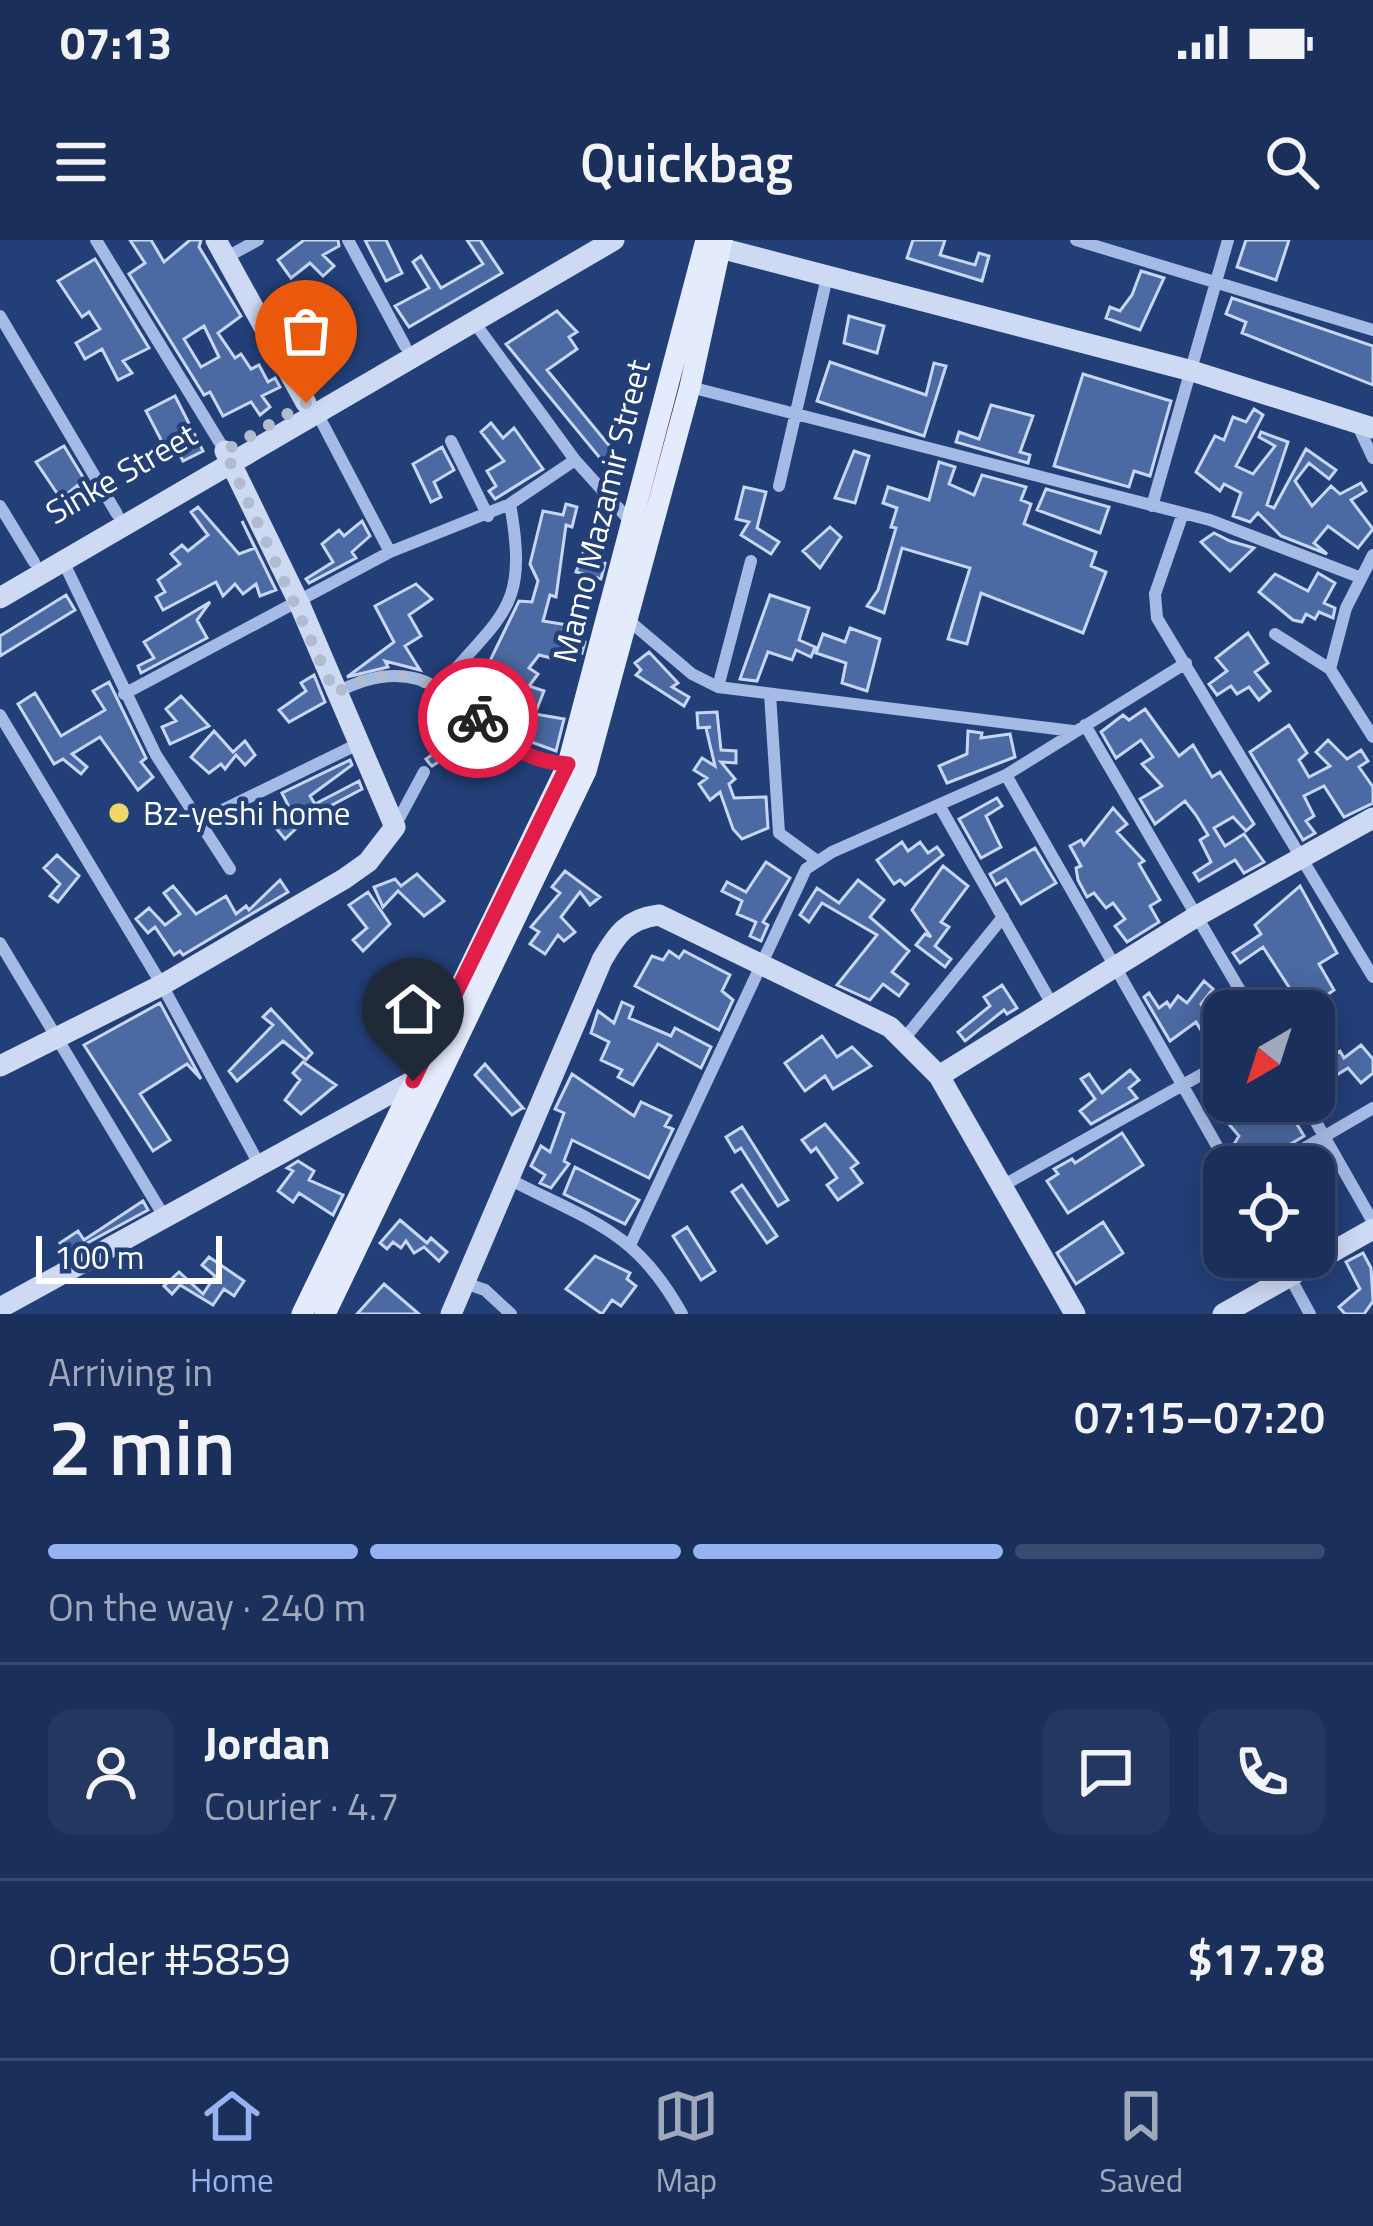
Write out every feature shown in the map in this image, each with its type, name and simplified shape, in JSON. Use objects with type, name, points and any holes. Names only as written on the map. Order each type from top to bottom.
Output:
[{"type":"main road","name":"Mamo Mazamir Street","points":[[326,1314],[422,1085],[568,764],[690,387],[711,242]]},
{"type":"main road","name":"Mamo Mazamir Street","points":[[302,1314],[586,771],[618,616],[631,523],[711,242]]},
{"type":"street","points":[[96,240],[228,457],[299,603],[395,827]]},
{"type":"street","points":[[258,240],[221,249],[390,552]]},
{"type":"street","points":[[348,240],[405,346]]},
{"type":"street","name":"Sinke Street","points":[[312,408],[405,346],[587,240]]},
{"type":"street","name":"Sinke Street","points":[[0,598],[312,408],[614,240]]},
{"type":"street","points":[[1076,240],[1373,330]]},
{"type":"street","points":[[1152,506],[1228,240]]},
{"type":"street","points":[[711,242],[1192,371],[1365,426],[1373,458]]},
{"type":"street","points":[[779,486],[828,272]]},
{"type":"street","points":[[0,316],[117,514]]},
{"type":"street","points":[[474,322],[575,460],[631,523]]},
{"type":"street","points":[[690,387],[1183,513],[1246,531],[1359,577]]},
{"type":"street","points":[[451,441],[488,515]]},
{"type":"street","name":"Sinke Street","points":[[0,582],[228,457]]},
{"type":"street","points":[[124,694],[390,552],[510,504],[575,460]]},
{"type":"street","points":[[440,688],[514,594],[520,560],[510,504]]},
{"type":"street","points":[[0,506],[34,562]]},
{"type":"street","points":[[1183,513],[1155,594],[1156,618],[1373,977]]},
{"type":"street","points":[[1330,669],[1333,643],[1359,577],[1373,555]]},
{"type":"street","points":[[718,687],[751,561]]},
{"type":"street","points":[[63,562],[124,694],[230,869]]},
{"type":"street","points":[[618,616],[692,674],[718,687],[1079,728]]},
{"type":"street","points":[[1275,634],[1330,669],[1373,737]]},
{"type":"street","points":[[632,1244],[760,963],[816,860],[1006,775],[1186,663]]},
{"type":"street","points":[[335,693],[386,673],[440,688],[521,755],[539,763],[568,764]]},
{"type":"street","points":[[770,694],[779,833],[816,860]]},
{"type":"street","points":[[0,715],[162,985],[260,1166]]},
{"type":"street","points":[[1079,728],[1240,990]]},
{"type":"street","points":[[198,822],[356,745]]},
{"type":"street","points":[[0,1066],[162,985],[368,862],[395,827],[424,772]]},
{"type":"street","points":[[1006,775],[1217,1146]]},
{"type":"street","points":[[939,805],[1054,1007]]},
{"type":"street","points":[[939,1076],[1198,916],[1373,818]]},
{"type":"street","points":[[451,1314],[618,933],[638,917],[658,915],[904,1039],[939,1076],[1075,1314]]},
{"type":"street","points":[[904,1039],[1003,917]]},
{"type":"street","points":[[0,943],[165,1218]]},
{"type":"street","points":[[1002,1186],[1203,1074]]},
{"type":"street","points":[[2,1303],[422,1085]]},
{"type":"street","points":[[1308,1146],[1373,1108]]},
{"type":"street","points":[[1316,1122],[1373,1226],[1335,1244]]},
{"type":"street","points":[[509,1179],[632,1244],[659,1273],[682,1314]]},
{"type":"street","points":[[1223,1314],[1270,1278]]},
{"type":"street","points":[[1290,1278],[1310,1314]]},
{"type":"street","points":[[465,1283],[485,1290],[511,1314]]},
{"type":"building","points":[[130,240],[151,240],[164,262],[190,240],[201,240],[199,247],[241,316],[218,333],[235,358],[241,354],[251,369],[259,365],[268,382],[275,378],[280,387],[262,396],[270,407],[260,415],[251,402],[223,416],[210,392],[204,395],[129,274],[145,263]],"holes":[[[204,326],[219,357],[201,367],[184,339]]]},
{"type":"building","points":[[304,240],[338,240],[339,246],[323,255],[334,266],[323,276],[310,263],[291,278],[278,260]]},
{"type":"building","points":[[365,240],[386,240],[402,273],[386,281]]},
{"type":"building","points":[[467,240],[480,240],[502,273],[409,327],[395,306],[429,288],[413,262],[421,256],[441,288],[483,264]]},
{"type":"building","points":[[913,240],[945,240],[940,255],[975,265],[979,253],[989,256],[982,281],[907,258]]},
{"type":"building","points":[[1246,240],[1289,240],[1276,280],[1237,267]]},
{"type":"building","points":[[95,259],[149,348],[123,361],[132,373],[118,380],[102,349],[85,359],[76,343],[100,329],[89,312],[82,317],[58,281]]},
{"type":"building","points":[[1141,271],[1164,278],[1140,330],[1106,318],[1110,307],[1120,311],[1132,295]]},
{"type":"building","points":[[1232,298],[1373,346],[1373,385],[1242,333],[1246,322],[1226,314]]},
{"type":"building","points":[[557,311],[577,332],[569,337],[577,349],[547,370],[621,460],[609,469],[506,344]]},
{"type":"building","points":[[849,316],[884,326],[877,353],[844,343]]},
{"type":"building","points":[[830,362],[926,395],[934,363],[946,366],[924,436],[817,401]]},
{"type":"building","points":[[1083,374],[1171,401],[1150,476],[1134,471],[1129,487],[1054,466]]},
{"type":"building","points":[[175,396],[203,451],[183,461],[179,453],[170,457],[146,411]]},
{"type":"building","points":[[991,405],[1033,416],[1020,452],[1030,455],[1028,463],[956,442],[959,432],[979,439]]},
{"type":"building","points":[[1254,409],[1263,415],[1236,466],[1253,474],[1275,446],[1259,437],[1261,432],[1288,442],[1267,505],[1274,508],[1306,449],[1336,470],[1329,479],[1309,463],[1295,481],[1312,506],[1331,486],[1340,494],[1361,483],[1366,491],[1351,500],[1373,529],[1358,548],[1328,526],[1314,543],[1327,554],[1281,536],[1258,513],[1250,522],[1233,516],[1241,493],[1224,484],[1220,491],[1196,472],[1215,436],[1224,440],[1233,417],[1246,422]]},
{"type":"building","points":[[491,423],[503,438],[514,428],[543,469],[495,499],[489,491],[496,486],[487,471],[504,461],[481,432]]},
{"type":"building","points":[[64,446],[95,497],[89,501],[78,485],[61,499],[36,462]]},
{"type":"building","points":[[442,447],[454,470],[434,482],[441,497],[431,502],[413,464]]},
{"type":"building","points":[[854,451],[869,456],[855,503],[835,498]]},
{"type":"building","points":[[939,462],[955,467],[949,484],[974,495],[982,475],[1026,487],[1021,500],[1031,504],[1024,524],[1096,552],[1091,566],[1106,572],[1083,633],[981,593],[967,644],[948,639],[970,568],[902,548],[884,613],[867,606],[878,590],[896,528],[891,527],[897,508],[883,503],[888,487],[929,500]]},
{"type":"building","points":[[744,487],[766,492],[757,528],[779,542],[771,554],[741,535],[749,522],[736,519]]},
{"type":"building","points":[[1046,489],[1109,507],[1100,533],[1037,510]]},
{"type":"building","points":[[566,504],[577,507],[572,527],[566,525],[556,597],[550,595],[543,621],[574,626],[573,635],[585,642],[582,653],[567,644],[563,661],[539,655],[529,668],[538,674],[529,686],[544,691],[535,714],[564,719],[556,751],[520,738],[526,728],[500,714],[512,682],[487,667],[519,601],[532,602],[538,581],[530,564],[543,511],[563,515]]},
{"type":"building","points":[[198,507],[239,554],[255,548],[242,521],[276,590],[260,596],[256,584],[243,594],[235,584],[223,596],[216,582],[163,610],[156,597],[165,592],[158,580],[180,564],[171,554],[182,545],[188,551],[208,535],[191,512]]},
{"type":"building","points":[[362,521],[370,536],[352,552],[356,558],[309,583],[306,579],[333,562],[322,544],[339,530],[344,536]]},
{"type":"building","points":[[830,527],[841,537],[820,568],[803,551]]},
{"type":"building","points":[[592,529],[607,534],[597,561],[605,563],[601,579],[576,572]]},
{"type":"building","points":[[1214,533],[1254,548],[1230,571],[1201,542]]},
{"type":"building","points":[[1318,573],[1335,583],[1324,603],[1335,608],[1333,618],[1319,612],[1315,619],[1306,614],[1302,622],[1293,620],[1259,592],[1275,574],[1308,591]]},
{"type":"building","points":[[416,584],[432,599],[409,615],[421,636],[405,646],[420,670],[385,661],[388,667],[347,677],[394,642],[375,606]]},
{"type":"building","points":[[66,595],[75,610],[0,656],[0,636]]},
{"type":"building","points":[[770,595],[809,608],[799,640],[815,647],[811,657],[796,650],[792,660],[768,652],[757,681],[740,679]]},
{"type":"building","points":[[210,602],[197,620],[207,638],[141,673],[138,666],[154,658],[144,642]]},
{"type":"building","points":[[850,628],[880,639],[867,691],[842,683],[846,663],[816,653],[823,634],[845,642]]},
{"type":"building","points":[[1248,633],[1268,663],[1255,672],[1270,691],[1259,700],[1249,687],[1237,694],[1231,686],[1217,695],[1209,684],[1227,671],[1216,658]]},
{"type":"building","points":[[649,652],[678,683],[672,687],[689,697],[684,706],[636,675],[641,670],[635,663]]},
{"type":"building","points":[[314,675],[325,702],[289,722],[279,710],[306,691],[301,683]]},
{"type":"building","points":[[109,682],[146,758],[141,762],[153,777],[138,790],[100,737],[72,754],[87,767],[81,774],[63,759],[54,764],[18,704],[35,693],[61,736],[105,710],[93,691]]},
{"type":"building","points":[[181,696],[209,726],[170,744],[162,727],[176,721],[166,709]]},
{"type":"building","points":[[1145,709],[1179,756],[1193,745],[1212,777],[1220,772],[1254,824],[1246,831],[1233,817],[1214,828],[1225,846],[1244,834],[1264,862],[1244,873],[1235,860],[1199,881],[1194,873],[1211,862],[1200,840],[1208,835],[1196,815],[1185,801],[1155,824],[1140,799],[1162,786],[1142,764],[1153,757],[1141,740],[1116,758],[1101,732],[1123,715],[1129,720]]},
{"type":"building","points":[[717,712],[721,750],[736,751],[736,763],[721,762],[735,779],[729,784],[734,798],[766,797],[768,828],[742,839],[733,829],[720,792],[710,800],[699,784],[707,778],[694,770],[702,758],[715,766],[706,728],[711,727],[698,728],[697,713]]},
{"type":"building","points":[[1289,725],[1307,753],[1299,760],[1309,777],[1330,766],[1316,752],[1328,740],[1347,759],[1361,750],[1368,761],[1359,767],[1373,787],[1373,803],[1344,817],[1324,786],[1304,796],[1314,816],[1306,821],[1315,833],[1303,840],[1250,752]]},
{"type":"building","points":[[214,731],[233,752],[245,741],[255,755],[245,765],[236,755],[225,769],[221,764],[209,773],[191,757]]},
{"type":"building","points":[[968,731],[982,733],[981,738],[1010,734],[1015,757],[947,783],[939,766],[967,754]]},
{"type":"building","points":[[461,734],[474,745],[481,736],[490,743],[483,752],[496,763],[490,771],[462,747],[432,766],[429,763],[426,759]]},
{"type":"building","points":[[350,760],[352,765],[310,796],[315,804],[359,781],[362,789],[306,819],[285,839],[275,827],[292,813],[282,793]]},
{"type":"building","points":[[997,798],[1002,806],[986,816],[1001,847],[981,858],[959,819]]},
{"type":"building","points":[[1113,808],[1127,824],[1117,832],[1144,861],[1139,864],[1160,900],[1150,906],[1159,922],[1127,942],[1115,926],[1125,919],[1113,903],[1106,908],[1094,893],[1087,897],[1078,880],[1076,868],[1081,866],[1070,846],[1081,840],[1084,845]]},
{"type":"building","points":[[902,842],[908,851],[920,842],[928,853],[937,847],[943,855],[905,885],[900,880],[894,884],[877,860]]},
{"type":"building","points":[[1035,848],[1056,883],[1021,904],[1006,879],[996,885],[990,874]]},
{"type":"building","points":[[57,855],[79,876],[58,902],[50,896],[60,884],[44,868]]},
{"type":"building","points":[[766,862],[790,878],[763,922],[768,925],[761,941],[750,936],[756,922],[737,914],[742,901],[722,891],[727,882],[746,892]]},
{"type":"building","points":[[943,866],[968,886],[941,922],[949,927],[935,946],[951,959],[945,967],[916,945],[925,934],[931,937],[912,910]]},
{"type":"building","points":[[565,871],[600,897],[590,905],[580,892],[561,917],[575,932],[564,941],[558,935],[545,954],[530,944],[539,932],[531,927],[560,893],[552,887]]},
{"type":"building","points":[[417,874],[444,901],[424,916],[398,891],[383,907],[374,887],[395,879],[401,886]]},
{"type":"building","points":[[280,880],[288,892],[183,955],[180,951],[174,955],[155,927],[148,933],[136,919],[149,908],[165,925],[180,914],[164,893],[173,886],[196,914],[226,896],[236,914],[246,906],[249,910]]},
{"type":"building","points":[[858,880],[884,900],[870,917],[909,951],[892,972],[908,984],[899,996],[883,984],[870,1000],[837,985],[877,935],[822,903],[809,922],[800,915],[817,888],[839,903]]},
{"type":"building","points":[[1300,886],[1337,953],[1319,964],[1334,990],[1291,990],[1263,947],[1240,963],[1233,953],[1261,934],[1255,925]]},
{"type":"building","points":[[368,892],[390,924],[363,951],[353,940],[367,928],[349,905]]},
{"type":"building","points":[[669,951],[679,958],[684,951],[730,975],[722,991],[733,1000],[719,1030],[635,986],[652,956],[663,960]]},
{"type":"building","points":[[1204,981],[1213,989],[1203,990],[1203,1034],[1196,1022],[1170,1041],[1144,997],[1149,993],[1159,1008],[1167,1002],[1170,1007],[1178,996],[1187,1003]]},
{"type":"building","points":[[1002,985],[1017,1008],[1007,1014],[1004,1010],[965,1041],[958,1032],[990,1006],[984,997]]},
{"type":"building","points":[[622,1002],[633,1007],[629,1018],[671,1036],[675,1028],[711,1047],[701,1068],[658,1044],[633,1085],[618,1077],[622,1070],[601,1060],[609,1042],[591,1033],[598,1011],[614,1023]]},
{"type":"building","points":[[160,1003],[201,1079],[187,1064],[140,1094],[170,1140],[153,1151],[84,1045]]},
{"type":"building","points":[[271,1009],[312,1053],[306,1060],[283,1041],[237,1081],[229,1071],[273,1025],[263,1017]]},
{"type":"building","points":[[822,1036],[837,1057],[852,1047],[871,1066],[833,1089],[825,1076],[805,1091],[785,1063]]},
{"type":"building","points":[[1361,1045],[1373,1059],[1373,1073],[1361,1083],[1348,1068],[1335,1076],[1335,1054],[1340,1051],[1344,1058]]},
{"type":"building","points":[[303,1062],[336,1085],[301,1114],[285,1100],[300,1080],[293,1073]]},
{"type":"building","points":[[485,1064],[523,1108],[512,1115],[475,1075]]},
{"type":"building","points":[[1130,1070],[1139,1080],[1129,1088],[1137,1098],[1091,1124],[1080,1111],[1095,1099],[1081,1079],[1089,1074],[1102,1093]]},
{"type":"building","points":[[572,1074],[634,1116],[641,1102],[671,1116],[665,1126],[673,1129],[649,1178],[572,1140],[564,1161],[569,1164],[551,1188],[540,1183],[545,1175],[531,1166],[541,1146],[550,1152],[564,1113],[555,1109]]},
{"type":"building","points":[[1227,1122],[1296,1122],[1304,1136],[1287,1146],[1233,1146],[1239,1136]]},
{"type":"building","points":[[825,1124],[858,1163],[851,1168],[862,1183],[838,1200],[827,1185],[837,1178],[816,1148],[811,1152],[802,1140]]},
{"type":"building","points":[[742,1127],[788,1200],[778,1206],[741,1148],[735,1152],[726,1137]]},
{"type":"building","points":[[1122,1133],[1143,1165],[1068,1213],[1047,1181],[1058,1174],[1054,1169],[1072,1159],[1075,1163]]},
{"type":"building","points":[[298,1161],[314,1171],[309,1180],[343,1195],[333,1215],[299,1193],[293,1202],[278,1191],[293,1171],[287,1168]]},
{"type":"building","points":[[575,1167],[639,1200],[625,1224],[564,1194]]},
{"type":"building","points":[[742,1185],[777,1236],[767,1243],[732,1192]]},
{"type":"building","points":[[143,1201],[148,1210],[67,1254],[60,1243],[78,1231],[84,1240]]},
{"type":"building","points":[[400,1220],[427,1243],[431,1238],[447,1252],[439,1261],[424,1247],[414,1253],[406,1241],[401,1248],[393,1242],[387,1249],[380,1243]]},
{"type":"building","points":[[1103,1222],[1123,1253],[1076,1284],[1057,1253]]},
{"type":"building","points":[[687,1227],[715,1271],[701,1280],[673,1236]]},
{"type":"building","points":[[1363,1253],[1371,1268],[1373,1301],[1364,1314],[1345,1314],[1339,1307],[1360,1289],[1346,1262]]},
{"type":"building","points":[[595,1256],[630,1273],[627,1279],[636,1286],[621,1306],[612,1300],[602,1314],[566,1289]]},
{"type":"building","points":[[209,1257],[244,1281],[234,1296],[224,1289],[213,1305],[180,1285],[172,1294],[164,1286],[179,1272],[203,1294],[215,1276],[202,1265]]},
{"type":"building","points":[[384,1284],[419,1314],[357,1314]]},
{"type":"way so far","points":[[306,403],[225,451],[299,603],[335,693],[365,677],[397,674],[440,688],[478,718]]},
{"type":"place","name":"Bz-yeshi home","points":[[119,813]]},
{"type":"route","points":[[413,1081],[568,764],[539,763],[521,755],[478,718]]}]
